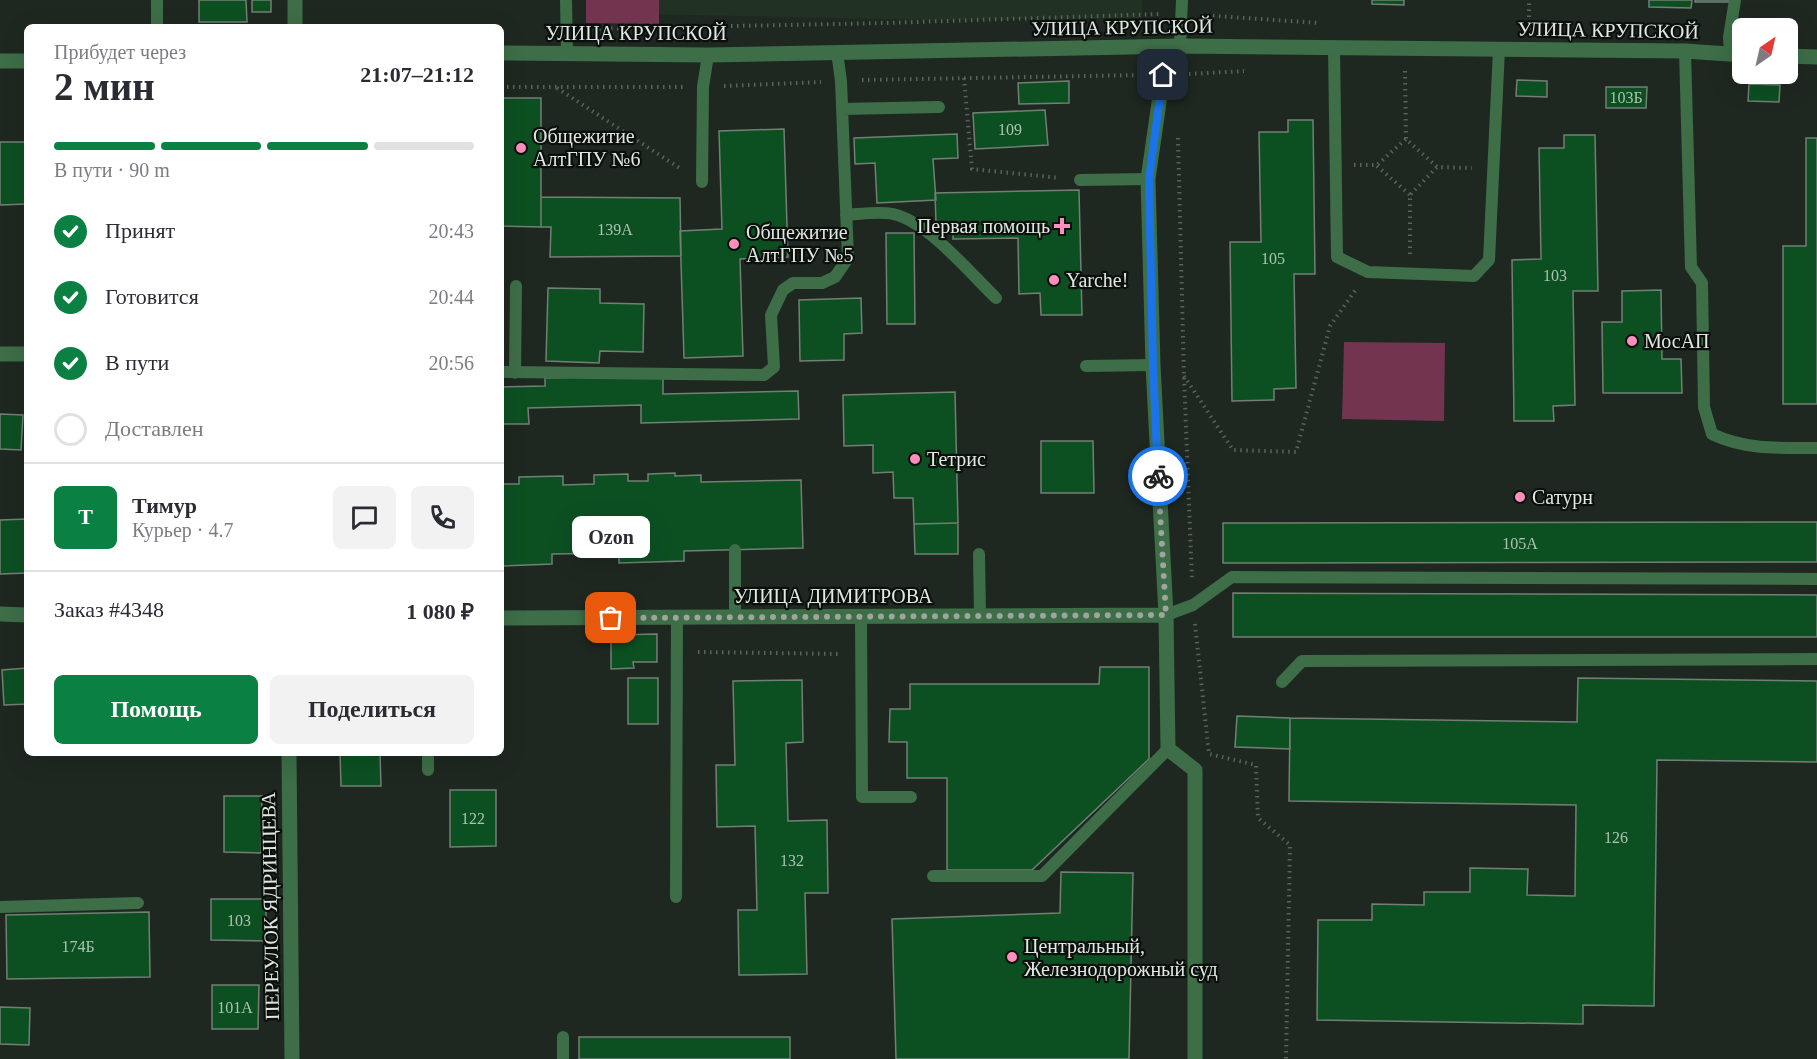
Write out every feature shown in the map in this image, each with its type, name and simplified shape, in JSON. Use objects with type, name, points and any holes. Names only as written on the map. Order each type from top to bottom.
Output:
[{"type":"street","points":[[295,0],[295,24]]},
{"type":"street","points":[[1180,46],[1163,75],[1149,179],[1153,365],[1166,615],[1168,749],[1195,770],[1195,1059]]},
{"type":"street","name":"УЛИЦА КРУПСКОЙ","points":[[504,53],[708,55],[1180,46],[1685,51],[1732,54]]},
{"type":"street","points":[[1798,56],[1817,57]]},
{"type":"street","points":[[0,61],[24,61]]},
{"type":"street","points":[[0,354],[24,354]]},
{"type":"street","points":[[0,614],[24,615]]},
{"type":"street","name":"УЛИЦА ДИМИТРОВА","points":[[504,618],[1166,615]]},
{"type":"street","name":"ПЕРЕУЛОК ЯДРИНЦЕВА","points":[[289,756],[292,1059]]},
{"type":"lane","points":[[157,0],[157,24]]},
{"type":"lane","points":[[566,0],[567,54]]},
{"type":"lane","points":[[1180,46],[1182,0]]},
{"type":"lane","points":[[1732,18],[1735,0]]},
{"type":"lane","points":[[1732,18],[1729,37],[1732,43]]},
{"type":"lane","points":[[1334,47],[1337,256],[1368,272],[1474,276],[1489,260],[1499,49]]},
{"type":"lane","points":[[1685,51],[1691,267],[1702,283],[1704,407],[1712,434],[1724,440],[1758,447],[1817,448]]},
{"type":"lane","points":[[504,372],[764,375],[774,367],[771,315],[783,290],[793,283],[822,283],[835,277],[848,258],[842,110],[837,52]]},
{"type":"lane","points":[[702,182],[703,87],[708,55]]},
{"type":"lane","points":[[842,110],[939,107]]},
{"type":"lane","points":[[1080,180],[1149,179]]},
{"type":"lane","points":[[846,215],[891,213],[907,218],[929,233],[996,298]]},
{"type":"lane","points":[[515,373],[516,286]]},
{"type":"lane","points":[[1086,366],[1153,365]]},
{"type":"lane","points":[[735,550],[735,617]]},
{"type":"lane","points":[[979,554],[980,616]]},
{"type":"lane","points":[[1166,615],[1193,605],[1232,577],[1817,579]]},
{"type":"lane","points":[[676,897],[677,617]]},
{"type":"lane","points":[[861,617],[862,797],[911,797]]},
{"type":"lane","points":[[1282,682],[1302,661],[1817,659]]},
{"type":"lane","points":[[933,876],[1042,876],[1168,749]]},
{"type":"lane","points":[[428,756],[428,770]]},
{"type":"lane","points":[[0,907],[138,903]]},
{"type":"lane","points":[[563,1037],[563,1059]]},
{"type":"path","points":[[1405,70],[1406,139],[1437,167],[1493,169]]},
{"type":"path","points":[[964,78],[972,168],[1080,180]]},
{"type":"path","points":[[557,88],[702,182]]},
{"type":"path","points":[[1377,165],[1406,139]]},
{"type":"path","points":[[1335,164],[1377,165],[1410,195]]},
{"type":"path","points":[[1409,274],[1410,195],[1437,167]]},
{"type":"path","points":[[1184,376],[1233,450],[1296,452],[1330,326],[1368,272]]},
{"type":"path","points":[[697,658],[698,651],[861,654]]},
{"type":"shaded area","points":[[586,0],[1142,0],[1142,18],[930,20],[586,13]]},
{"type":"shaded area","points":[[586,0],[659,0],[659,24],[586,23]]},
{"type":"shaded area","points":[[1344,342],[1445,343],[1444,421],[1342,419]]},
{"type":"building","points":[[199,0],[246,0],[247,22],[199,22]]},
{"type":"building","points":[[252,0],[271,0],[271,12],[252,12]]},
{"type":"building","points":[[1372,0],[1404,0],[1404,5],[1372,4]]},
{"type":"building","points":[[1649,0],[1692,0],[1691,8],[1649,7]]},
{"type":"building","points":[[1695,0],[1732,0],[1732,2],[1695,2]]},
{"type":"building","points":[[1517,80],[1547,81],[1547,97],[1516,96]]},
{"type":"building","points":[[1069,81],[1069,103],[1019,104],[1018,83]]},
{"type":"building","points":[[1749,84],[1780,85],[1779,102],[1748,101]]},
{"type":"building","points":[[1606,87],[1647,87],[1646,108],[1606,108]]},
{"type":"building","name":"Общежитие АлтГПУ №6","points":[[504,98],[541,98],[541,227],[504,226]]},
{"type":"building","points":[[1045,110],[1048,145],[975,149],[973,113]]},
{"type":"building","points":[[1288,120],[1313,120],[1315,274],[1294,274],[1296,388],[1274,389],[1274,400],[1232,401],[1230,242],[1261,242],[1259,132],[1288,132]]},
{"type":"building","name":"Общежитие АлтГПУ №5","points":[[784,129],[788,257],[740,259],[743,356],[684,358],[680,231],[722,229],[719,131]]},
{"type":"building","points":[[957,134],[958,158],[933,159],[936,200],[877,203],[875,163],[855,164],[854,138]]},
{"type":"building","points":[[1564,135],[1595,135],[1598,291],[1573,291],[1575,405],[1553,406],[1554,421],[1514,421],[1512,260],[1541,259],[1539,148],[1564,148]]},
{"type":"building","points":[[1806,138],[1817,138],[1817,404],[1783,404],[1783,246],[1806,246]]},
{"type":"building","points":[[0,142],[24,142],[24,204],[0,205]]},
{"type":"building","points":[[1079,190],[1082,315],[1041,315],[1040,293],[1019,294],[1018,238],[953,239],[953,223],[936,223],[935,193]]},
{"type":"building","points":[[541,197],[680,198],[681,256],[550,257],[551,227],[541,227]]},
{"type":"building","points":[[886,233],[914,233],[915,324],[887,324]]},
{"type":"building","points":[[548,288],[600,289],[600,303],[644,304],[643,352],[600,351],[599,363],[546,361]]},
{"type":"building","name":"МосАП","points":[[1661,290],[1662,359],[1681,359],[1682,393],[1603,393],[1602,322],[1622,322],[1622,291]]},
{"type":"building","points":[[861,298],[862,333],[844,334],[844,360],[800,361],[799,300]]},
{"type":"building","points":[[663,375],[663,394],[798,391],[799,419],[641,423],[641,405],[528,408],[529,424],[504,424],[504,387],[545,386],[545,378]]},
{"type":"building","name":"Тетрис","points":[[955,392],[958,523],[914,524],[913,498],[894,498],[893,472],[873,473],[873,445],[844,446],[843,395]]},
{"type":"building","points":[[0,414],[23,415],[21,450],[0,449]]},
{"type":"building","points":[[1041,441],[1093,441],[1094,493],[1041,493]]},
{"type":"building","points":[[675,473],[675,476],[701,475],[701,482],[801,480],[803,548],[684,551],[684,561],[619,563],[619,553],[552,554],[552,564],[504,566],[504,484],[519,484],[519,477],[563,476],[563,485],[594,484],[594,475],[628,474],[628,481],[648,481],[648,474]]},
{"type":"building","points":[[24,519],[24,573],[0,574],[0,520]]},
{"type":"building","points":[[1817,522],[1817,562],[1223,563],[1223,523]]},
{"type":"building","points":[[958,523],[958,554],[915,554],[914,524]]},
{"type":"building","points":[[1233,593],[1817,595],[1817,637],[1233,637]]},
{"type":"building","points":[[657,634],[657,662],[633,662],[634,668],[611,669],[611,635]]},
{"type":"building","points":[[1100,667],[1149,667],[1149,759],[1032,870],[947,870],[947,778],[907,778],[907,742],[889,742],[890,709],[910,709],[910,684],[1099,684]]},
{"type":"building","points":[[24,668],[24,704],[4,705],[2,670]]},
{"type":"building","points":[[628,678],[658,678],[658,724],[628,724]]},
{"type":"building","points":[[1578,678],[1817,681],[1817,762],[1657,760],[1654,1006],[1583,1005],[1583,1024],[1317,1020],[1318,920],[1372,920],[1372,904],[1424,905],[1424,892],[1470,892],[1470,868],[1528,869],[1527,895],[1575,896],[1576,805],[1289,801],[1290,718],[1577,722]]},
{"type":"building","points":[[802,680],[803,742],[786,743],[788,821],[827,820],[828,893],[805,893],[807,974],[739,975],[738,910],[757,910],[755,826],[717,827],[716,765],[735,765],[733,681]]},
{"type":"building","points":[[1237,716],[1290,718],[1290,749],[1235,747]]},
{"type":"building","points":[[340,756],[380,756],[381,786],[341,786]]},
{"type":"building","points":[[450,790],[496,790],[496,846],[450,847]]},
{"type":"building","points":[[224,796],[262,796],[261,853],[224,852]]},
{"type":"building","name":"Центральный, Железнодорожный суд","points":[[1061,872],[1133,873],[1129,1059],[896,1059],[892,919],[1060,913]]},
{"type":"building","points":[[211,899],[266,899],[266,941],[211,940]]},
{"type":"building","points":[[149,912],[150,977],[7,979],[6,915]]},
{"type":"building","points":[[212,985],[259,985],[258,1029],[212,1029]]},
{"type":"building","points":[[0,1007],[30,1008],[29,1045],[0,1044]]},
{"type":"building","points":[[579,1037],[790,1037],[790,1059],[579,1059]]},
{"type":"way so far","points":[[611,618],[1166,615],[1158,476]]},
{"type":"place","name":"Общежитие АлтГПУ №6","points":[[521,148]]},
{"type":"place","name":"Первая помощь","points":[[1062,226]]},
{"type":"place","name":"Общежитие АлтГПУ №5","points":[[734,244]]},
{"type":"place","name":"Yarche!","points":[[1054,280]]},
{"type":"place","name":"МосАП","points":[[1632,341]]},
{"type":"place","name":"Тетрис","points":[[915,459]]},
{"type":"place","name":"Сатурн","points":[[1520,497]]},
{"type":"place","name":"Ozon","points":[[611,618]]},
{"type":"place","name":"Центральный, Железнодорожный суд","points":[[1012,957]]},
{"type":"route","points":[[1158,476],[1149,179],[1163,75]]}]
